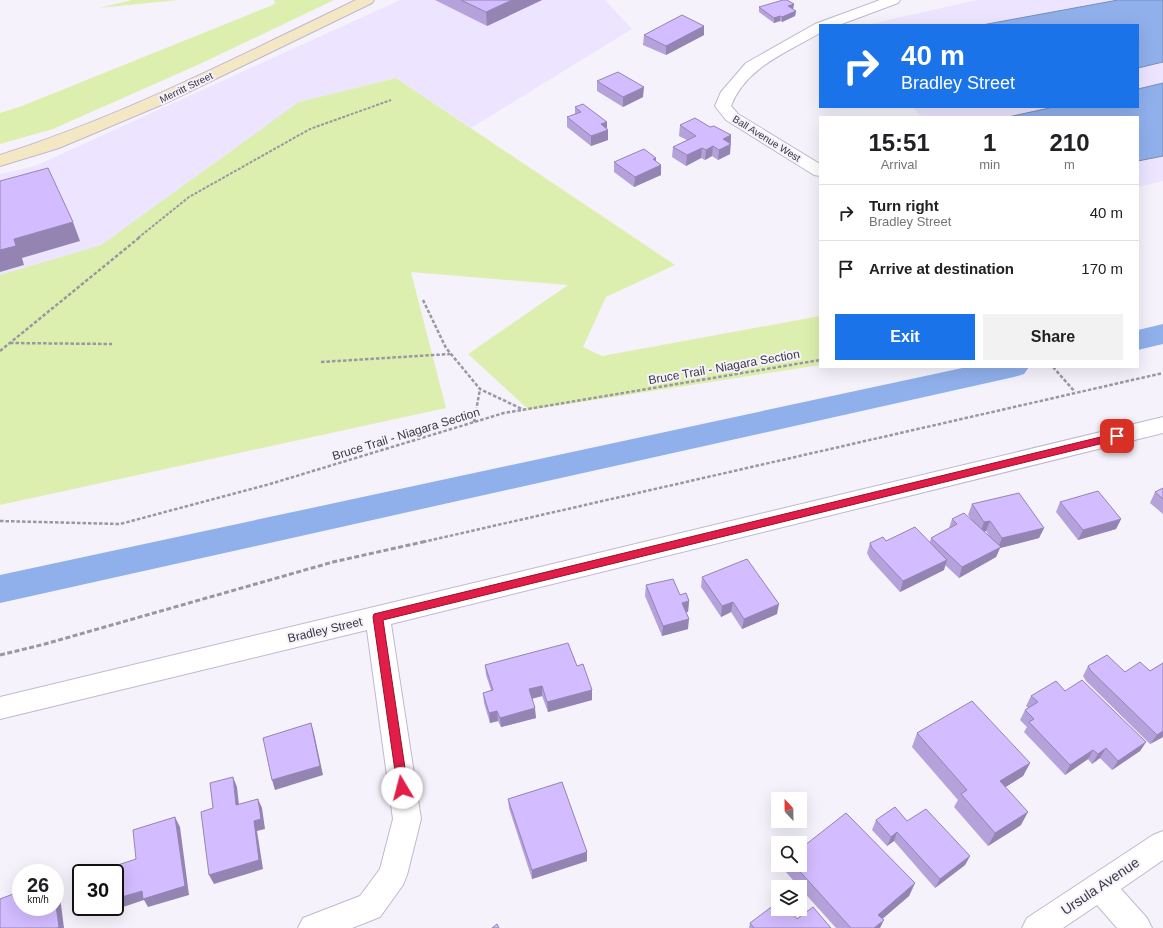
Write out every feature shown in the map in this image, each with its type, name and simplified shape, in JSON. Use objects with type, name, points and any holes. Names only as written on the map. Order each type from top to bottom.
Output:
[{"type":"main road","name":"Merritt Street","points":[[0,161],[53,144],[162,99],[367,0]]},
{"type":"street","points":[[828,24],[893,0]]},
{"type":"street","name":"Ball Avenue West","points":[[819,28],[750,66],[727,95],[723,106],[732,117],[819,169]]},
{"type":"street","name":"Bradley Street","points":[[0,708],[1163,425]]},
{"type":"street","points":[[313,928],[370,908],[393,875],[407,819],[378,617]]},
{"type":"street","name":"Ursula Avenue","points":[[1037,928],[1163,844]]},
{"type":"street","points":[[1100,887],[1138,928]]},
{"type":"path","points":[[0,351],[189,197],[310,128],[391,100]]},
{"type":"path","points":[[423,300],[446,348],[480,389],[524,410]]},
{"type":"path","points":[[10,343],[112,344]]},
{"type":"path","points":[[321,362],[451,354]]},
{"type":"path","name":"Bruce Trail - Niagara Section","points":[[0,521],[120,524],[270,484],[504,413],[819,360]]},
{"type":"path","points":[[1054,368],[1075,392]]},
{"type":"path","points":[[0,655],[53,642],[333,562],[1163,373]]},
{"type":"path","points":[[474,422],[480,389]]},
{"type":"shaded area","points":[[400,0],[605,0],[632,29],[471,128],[396,78],[300,102],[101,245],[0,275],[0,174],[35,166]]},
{"type":"shaded area","points":[[977,0],[1163,0],[1163,181],[1139,187],[1139,116],[921,116],[913,108],[1139,108],[1139,24],[870,24]]},
{"type":"green space","points":[[132,0],[178,0],[99,8]]},
{"type":"green space","points":[[274,0],[334,0],[202,63],[53,129],[0,144],[0,113],[22,106],[275,4]]},
{"type":"green space","points":[[396,78],[675,265],[606,297],[583,347],[602,356],[819,316],[819,365],[529,410],[468,354],[568,285],[411,272],[446,408],[0,505],[0,275],[101,245],[299,102]]},
{"type":"water","points":[[1118,0],[1163,0],[1163,62],[1139,68],[1139,24],[987,24]]},
{"type":"water","points":[[1163,83],[1163,156],[1139,161],[1139,116],[1013,116],[1049,108],[1139,108],[1139,89]]},
{"type":"building","points":[[461,0],[512,0],[486,12]]},
{"type":"building","points":[[787,0],[794,4],[788,6],[796,11],[782,17],[780,16],[774,18],[759,7]]},
{"type":"building","points":[[682,15],[704,26],[666,46],[644,35]]},
{"type":"building","points":[[618,72],[644,87],[623,97],[597,81]]},
{"type":"building","points":[[583,104],[607,122],[601,124],[608,130],[591,136],[567,117],[581,112],[575,107]]},
{"type":"building","points":[[695,118],[710,127],[714,126],[731,135],[723,139],[731,144],[719,150],[713,146],[706,150],[702,148],[687,155],[673,147],[696,136],[680,125]]},
{"type":"building","points":[[644,149],[656,158],[653,159],[661,165],[635,177],[614,162]]},
{"type":"building","points":[[48,168],[73,222],[14,239],[16,246],[0,250],[0,181]]},
{"type":"building","points":[[1163,488],[1163,499],[1155,492]]},
{"type":"building","points":[[1098,491],[1121,519],[1083,530],[1060,502]]},
{"type":"building","points":[[1019,493],[1044,528],[1002,538],[990,521],[984,522],[972,504]]},
{"type":"building","points":[[964,513],[1001,547],[962,567],[931,538],[957,524],[952,519]]},
{"type":"building","points":[[915,527],[947,560],[903,581],[872,548],[870,543],[883,537],[886,541]]},
{"type":"building","points":[[747,559],[779,604],[744,619],[733,602],[722,606],[702,577]]},
{"type":"building","points":[[673,579],[680,595],[686,593],[689,601],[682,603],[689,619],[663,626],[646,585]]},
{"type":"building","points":[[568,643],[577,666],[583,664],[592,690],[547,702],[542,686],[529,689],[535,708],[500,718],[497,711],[489,713],[483,693],[493,690],[485,665]]},
{"type":"building","points":[[1107,655],[1125,672],[1140,662],[1150,671],[1163,663],[1163,731],[1157,735],[1091,671],[1088,666]]},
{"type":"building","points":[[1082,680],[1146,742],[1118,761],[1106,748],[1098,754],[1093,750],[1070,765],[1029,722],[1034,719],[1025,710],[1038,702],[1031,696],[1056,681],[1065,691]]},
{"type":"building","points":[[972,701],[1030,763],[1000,781],[1028,812],[995,833],[961,794],[967,790],[917,733]]},
{"type":"building","points":[[311,723],[320,766],[272,780],[263,738]]},
{"type":"building","points":[[233,777],[236,805],[258,799],[261,819],[254,821],[259,860],[209,875],[201,812],[213,808],[210,783]]},
{"type":"building","points":[[562,782],[587,852],[532,870],[508,799]]},
{"type":"building","points":[[895,807],[907,821],[926,809],[970,856],[940,879],[897,832],[891,837],[876,820]]},
{"type":"building","points":[[846,813],[915,883],[878,915],[884,920],[874,928],[851,928],[800,872],[807,872],[807,844]]},
{"type":"building","points":[[175,817],[185,886],[143,899],[142,891],[124,896],[124,864],[121,864],[136,859],[133,830]]},
{"type":"building","points":[[12,894],[12,916],[57,916],[59,927],[0,928],[0,899]]},
{"type":"building","points":[[771,907],[771,916],[795,916],[797,919],[801,916],[807,916],[807,912],[813,907],[831,928],[754,928],[750,923]]},
{"type":"building","points":[[497,924],[499,928],[492,928]]},
{"type":"waterway","points":[[1139,340],[1163,334]]},
{"type":"waterway","points":[[0,589],[1009,368]]},
{"type":"route","points":[[402,788],[378,617],[1117,436]]}]
